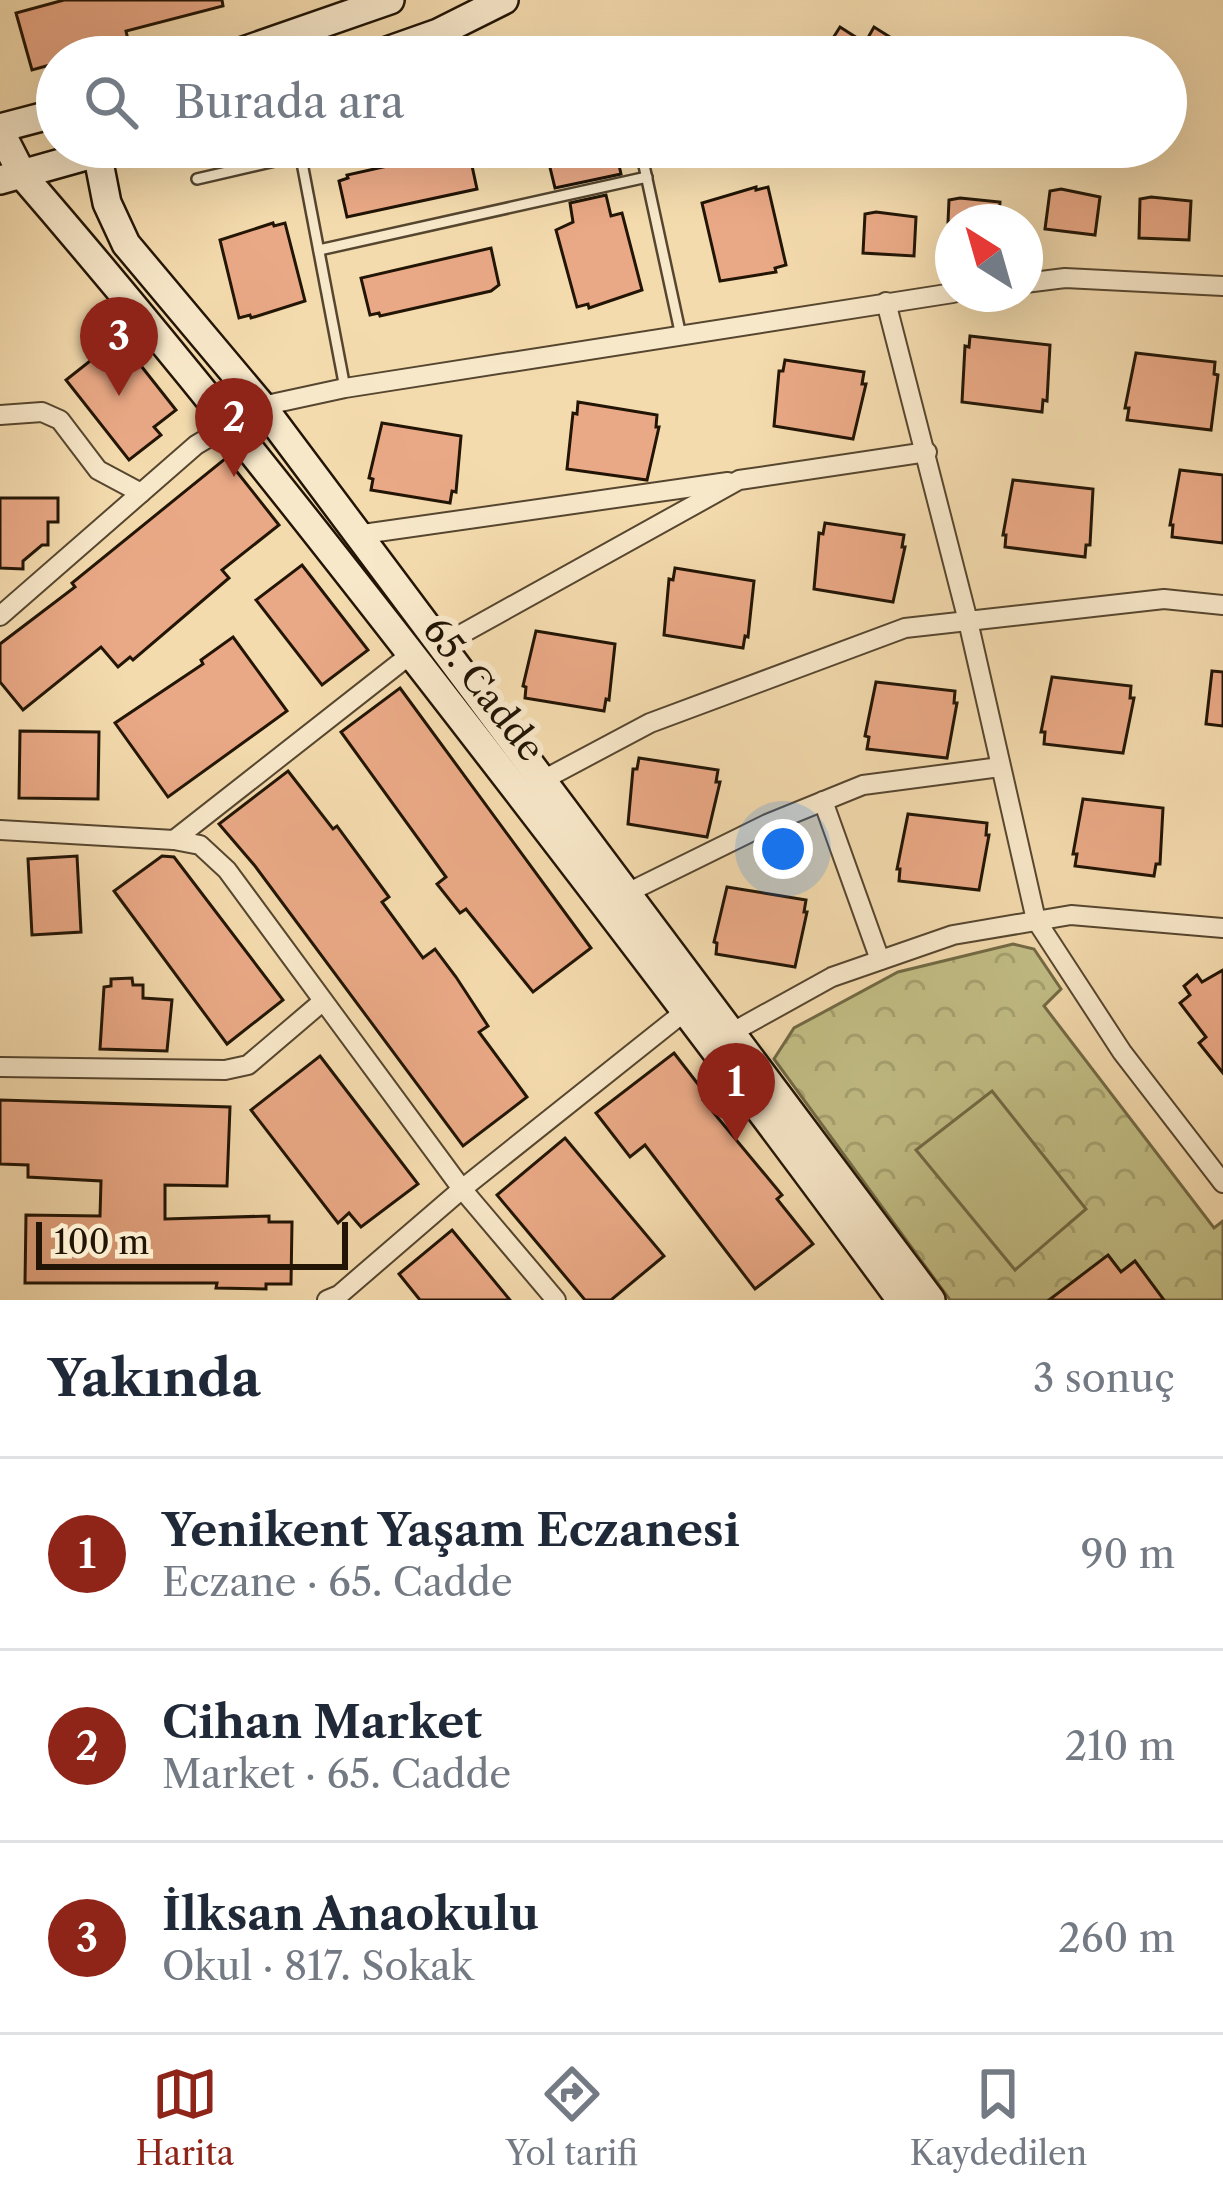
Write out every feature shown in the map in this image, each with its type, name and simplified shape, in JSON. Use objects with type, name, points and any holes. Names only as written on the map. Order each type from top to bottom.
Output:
[{"type":"main road","points":[[272,36],[330,10],[390,0]]},
{"type":"main road","points":[[430,36],[504,0]]},
{"type":"main road","points":[[0,130],[36,119]]},
{"type":"main road","name":"65. Cadde","points":[[0,130],[12,178],[231,422],[688,1010],[901,1300]]},
{"type":"main road","points":[[12,178],[44,168]]},
{"type":"main road","name":"65. Cadde","points":[[105,168],[107,203],[126,244],[262,406],[932,1300]]},
{"type":"street","points":[[1043,281],[1223,286]]},
{"type":"street","points":[[0,616],[196,445],[262,406],[345,388],[935,295]]},
{"type":"street","points":[[886,302],[927,452],[1036,920],[1123,1052],[1223,1183]]},
{"type":"street","points":[[0,415],[42,412],[60,420],[98,470],[141,493]]},
{"type":"street","points":[[356,535],[927,452]]},
{"type":"street","points":[[440,646],[739,480]]},
{"type":"street","points":[[542,781],[650,723],[904,628],[1164,599],[1223,605]]},
{"type":"street","points":[[174,839],[411,654]]},
{"type":"street","points":[[626,894],[767,824],[863,785],[1000,767]]},
{"type":"street","points":[[823,801],[880,960]]},
{"type":"street","points":[[0,830],[174,839],[200,845],[227,870],[463,1189],[556,1300]]},
{"type":"street","points":[[729,1034],[832,976],[953,935],[1071,916],[1223,928]]},
{"type":"street","points":[[0,1067],[225,1070],[248,1065],[322,1002]]},
{"type":"street","points":[[327,1300],[339,1295],[463,1189],[688,1010]]},
{"type":"lane","points":[[197,179],[237,168]]},
{"type":"lane","points":[[303,168],[345,388]]},
{"type":"lane","points":[[645,168],[681,336]]},
{"type":"lane","points":[[319,250],[647,177]]},
{"type":"green space","points":[[1013,944],[1034,949],[1061,989],[1044,1006],[1214,1228],[1223,1221],[1223,1300],[950,1300],[774,1059],[794,1028],[898,972]]},
{"type":"green space","points":[[992,1091],[1086,1209],[1015,1270],[916,1150]]},
{"type":"building","points":[[64,0],[222,0],[223,6],[126,31],[127,36],[36,36],[36,69],[32,70],[16,13]]},
{"type":"building","points":[[378,168],[472,168],[477,189],[347,217],[339,181]]},
{"type":"building","points":[[550,168],[620,168],[621,174],[555,188]]},
{"type":"building","points":[[768,187],[786,265],[775,268],[776,272],[720,281],[702,203]]},
{"type":"building","points":[[1050,191],[1100,197],[1095,235],[1045,229]]},
{"type":"building","points":[[606,195],[611,216],[622,213],[642,290],[589,308],[588,304],[577,307],[556,230],[573,222],[570,203]]},
{"type":"building","points":[[960,198],[1000,204],[949,204]]},
{"type":"building","points":[[1140,199],[1191,201],[1189,240],[1139,238]]},
{"type":"building","points":[[865,214],[916,217],[914,256],[863,253]]},
{"type":"building","points":[[285,223],[305,301],[239,318],[220,240]]},
{"type":"building","points":[[491,248],[499,285],[491,291],[370,315],[361,278]]},
{"type":"building","points":[[970,336],[1050,345],[1047,401],[1043,400],[1042,412],[962,402],[965,346],[969,347]]},
{"type":"building","points":[[119,338],[176,410],[154,427],[161,435],[129,460],[66,380]]},
{"type":"building","points":[[1136,353],[1215,362],[1214,374],[1218,375],[1211,430],[1127,420]]},
{"type":"building","points":[[785,360],[864,372],[862,384],[866,384],[853,439],[774,426],[779,371]]},
{"type":"building","points":[[578,402],[657,415],[659,427],[647,480],[567,469]]},
{"type":"building","points":[[382,423],[461,436],[456,492],[452,491],[450,503],[371,490],[373,479],[369,478]]},
{"type":"building","points":[[226,458],[279,525],[222,570],[229,578],[133,660],[130,657],[118,667],[101,647],[23,710],[0,682],[0,644],[75,587],[72,583]]},
{"type":"building","points":[[1180,470],[1223,475],[1223,543],[1172,537]]},
{"type":"building","points":[[1013,480],[1093,489],[1085,557],[1005,547]]},
{"type":"building","points":[[0,498],[58,498],[58,522],[48,522],[48,545],[23,561],[23,569],[0,568]]},
{"type":"building","points":[[825,523],[904,535],[893,602],[814,589],[819,533],[823,534]]},
{"type":"building","points":[[302,565],[368,650],[322,685],[256,600]]},
{"type":"building","points":[[675,568],[754,581],[743,648],[664,635],[669,579],[673,580]]},
{"type":"building","points":[[536,631],[615,644],[604,711],[525,698],[523,686]]},
{"type":"building","points":[[233,637],[287,711],[168,797],[115,723],[203,664],[201,660]]},
{"type":"building","points":[[1212,671],[1223,672],[1223,726],[1206,724]]},
{"type":"building","points":[[1052,677],[1131,686],[1130,698],[1134,698],[1123,753],[1044,744],[1045,732],[1041,732]]},
{"type":"building","points":[[876,682],[955,691],[947,758],[867,749],[869,737],[865,736]]},
{"type":"building","points":[[400,688],[591,948],[533,992],[466,909],[460,913],[437,884],[446,877],[341,732]]},
{"type":"building","points":[[20,731],[99,732],[98,799],[19,798]]},
{"type":"building","points":[[639,758],[718,770],[716,782],[720,782],[707,837],[628,824],[633,769]]},
{"type":"building","points":[[288,771],[333,829],[337,826],[389,897],[382,902],[423,958],[435,949],[456,977],[488,1026],[479,1032],[527,1097],[463,1146],[219,824]]},
{"type":"building","points":[[1083,799],[1163,808],[1160,864],[1154,876],[1075,866]]},
{"type":"building","points":[[908,814],[987,823],[979,890],[899,881]]},
{"type":"building","points":[[77,856],[81,932],[32,935],[28,859]]},
{"type":"building","points":[[162,856],[174,857],[283,1000],[227,1044],[114,891]]},
{"type":"building","points":[[727,887],[806,900],[795,967],[716,954],[714,942]]},
{"type":"building","points":[[1223,970],[1223,1073],[1199,1043],[1206,1037],[1180,1003],[1190,995],[1184,986],[1197,975],[1202,982]]},
{"type":"building","points":[[132,978],[133,985],[143,985],[143,998],[172,1000],[167,1051],[100,1049],[104,987],[111,986],[111,979]]},
{"type":"building","points":[[674,1053],[708,1097],[703,1100],[782,1195],[777,1199],[813,1244],[755,1289],[645,1145],[630,1157],[596,1113]]},
{"type":"building","points":[[320,1056],[418,1184],[361,1227],[349,1213],[338,1223],[251,1110]]},
{"type":"building","points":[[0,1100],[230,1107],[227,1186],[165,1185],[165,1219],[269,1216],[269,1222],[292,1222],[291,1284],[266,1284],[266,1289],[216,1288],[217,1283],[25,1283],[26,1215],[100,1216],[101,1181],[28,1177],[28,1165],[0,1164]]},
{"type":"building","points":[[565,1138],[664,1256],[611,1300],[585,1300],[497,1195]]},
{"type":"building","points":[[452,1230],[510,1300],[420,1300],[399,1274]]},
{"type":"building","points":[[1108,1255],[1121,1272],[1135,1261],[1164,1300],[1049,1300]]},
{"type":"place","name":"İlksan Anaokulu","points":[[119,396]]},
{"type":"place","name":"Cihan Market","points":[[234,477]]},
{"type":"place","name":"Yenikent Yaşam Eczanesi","points":[[736,1142]]}]
